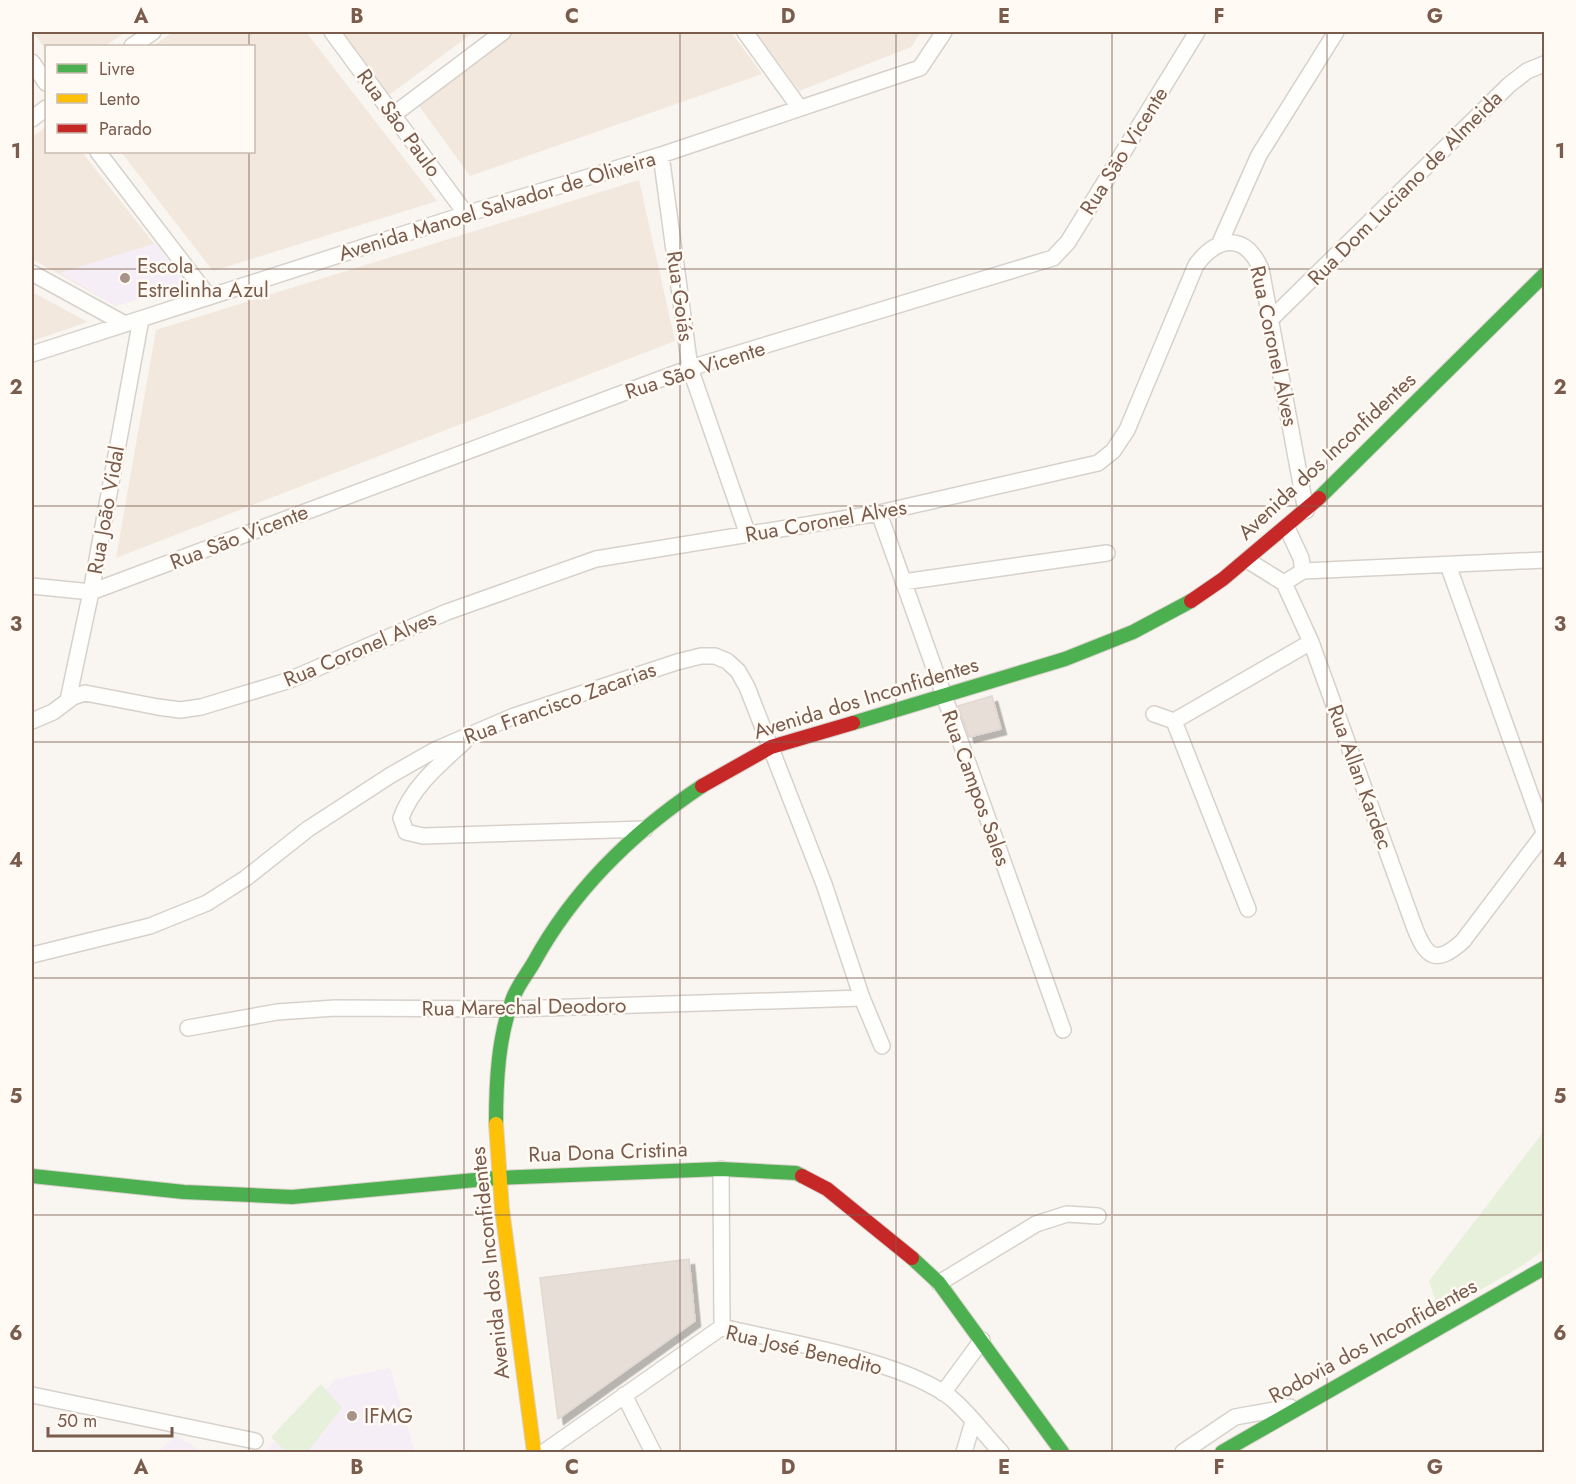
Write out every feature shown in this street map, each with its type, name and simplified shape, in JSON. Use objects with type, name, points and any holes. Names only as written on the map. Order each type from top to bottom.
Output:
[{"type":"main road","name":"Avenida dos Inconfidentes","points":[[534,1452],[498,1178],[496,1112],[500,1062],[511,1009],[548,934],[585,885],[615,854],[710,778],[771,747],[1065,659],[1133,632],[1182,607],[1223,579],[1306,511],[1545,275]]},
{"type":"main road","name":"Rua Dona Cristina","points":[[32,1176],[184,1192],[292,1197],[498,1178],[721,1168],[784,1171],[815,1181],[899,1246],[939,1283],[1062,1452]]},
{"type":"main road","name":"Rodovia dos Inconfidentes","points":[[1222,1452],[1299,1406],[1545,1268]]},
{"type":"street","points":[[134,45],[153,32]]},
{"type":"street","name":"Rua São Paulo","points":[[332,32],[466,214]]},
{"type":"street","points":[[393,115],[503,32]]},
{"type":"street","points":[[745,32],[799,106]]},
{"type":"street","name":"Avenida Manoel Salvador de Oliveira","points":[[32,354],[466,214],[661,155],[799,106],[920,68],[944,32]]},
{"type":"street","name":"Rua São Vicente","points":[[91,592],[690,368],[1053,258],[1068,242],[1197,32]]},
{"type":"street","points":[[1219,245],[1258,155],[1336,32]]},
{"type":"street","points":[[32,62],[45,82]]},
{"type":"street","name":"Rua Dom Luciano de Almeida","points":[[1271,319],[1509,85],[1527,71],[1545,64]]},
{"type":"street","points":[[32,119],[45,109]]},
{"type":"street","points":[[99,153],[209,297]]},
{"type":"street","name":"Rua Goiás","points":[[661,155],[690,368],[748,536]]},
{"type":"street","name":"Rua Coronel Alves","points":[[32,721],[53,712],[79,694],[91,693],[180,710],[201,707],[287,681],[447,612],[596,559],[879,513],[1090,466],[1113,451],[1127,430],[1196,265],[1211,249],[1236,242],[1255,256],[1261,269],[1306,511]]},
{"type":"street","points":[[32,273],[124,324]]},
{"type":"street","name":"Rua João Vidal","points":[[68,700],[91,592],[141,319]]},
{"type":"street","name":"Rua Campos Sales","points":[[879,513],[1063,1030]]},
{"type":"street","points":[[1287,528],[1301,558],[1303,571]]},
{"type":"street","points":[[903,582],[1107,553]]},
{"type":"street","points":[[1247,560],[1284,583],[1303,571],[1545,560]]},
{"type":"street","points":[[1448,565],[1545,833]]},
{"type":"street","name":"Rua Allan Kardec","points":[[1284,583],[1311,642],[1421,945],[1433,956],[1446,954],[1463,941],[1545,833]]},
{"type":"street","points":[[32,586],[91,592]]},
{"type":"street","points":[[1174,721],[1311,642]]},
{"type":"street","name":"Rua Francisco Zacarias","points":[[32,955],[150,926],[207,903],[246,878],[308,829],[391,775],[478,730],[677,662],[715,656],[727,661],[738,671],[747,687],[824,884],[862,998],[882,1046]]},
{"type":"street","points":[[1154,714],[1174,721],[1248,909]]},
{"type":"street","points":[[478,730],[431,772],[414,793],[401,818],[406,832],[423,836],[645,829]]},
{"type":"street","name":"Rua Marechal Deodoro","points":[[188,1028],[277,1012],[335,1008],[511,1009],[862,998]]},
{"type":"street","points":[[721,1168],[722,1328]]},
{"type":"street","points":[[939,1283],[1022,1231],[1045,1220],[1067,1214],[1098,1216]]},
{"type":"street","name":"Rua José Benedito","points":[[544,1452],[722,1328],[885,1367],[943,1393],[1001,1452]]},
{"type":"street","points":[[943,1393],[982,1340]]},
{"type":"street","points":[[32,1395],[255,1441]]},
{"type":"street","points":[[624,1395],[653,1452]]},
{"type":"street","points":[[1183,1452],[1235,1418],[1299,1406]]},
{"type":"street","points":[[964,1452],[973,1422]]},
{"type":"shaded area","points":[[33,32],[126,32],[106,45],[45,45],[45,49]]},
{"type":"shaded area","points":[[173,32],[306,32],[437,201],[213,271],[122,153],[255,153],[255,45],[154,45]]},
{"type":"shaded area","points":[[343,32],[474,32],[389,95]]},
{"type":"shaded area","points":[[511,32],[731,32],[762,74],[470,176],[414,99]]},
{"type":"shaded area","points":[[756,32],[921,32],[911,47],[799,91]]},
{"type":"shaded area","points":[[45,128],[45,153],[83,153],[185,283],[116,306],[32,259],[32,137]]},
{"type":"shaded area","points":[[639,180],[675,341],[116,558],[156,330]]},
{"type":"shaded area","name":"Escola Estrelinha Azul","points":[[156,243],[185,283],[116,306],[60,273]]},
{"type":"shaded area","points":[[32,292],[88,322],[32,341]]},
{"type":"shaded area","name":"IFMG","points":[[390,1368],[415,1452],[264,1452],[336,1379]]},
{"type":"shaded area","points":[[176,1435],[203,1452],[158,1452]]},
{"type":"green space","points":[[1544,1131],[1544,1250],[1520,1267],[1440,1313],[1429,1281]]},
{"type":"green space","points":[[321,1384],[342,1408],[307,1452],[286,1452],[271,1437]]},
{"type":"building","points":[[992,696],[1001,729],[969,737],[958,706]]},
{"type":"building","points":[[689,1259],[695,1321],[558,1419],[540,1278]]},
{"type":"traffic: fast","points":[[1319,498],[1544,275]]},
{"type":"traffic: fast","points":[[853,723],[1065,659],[1133,632],[1191,601]]},
{"type":"traffic: fast","points":[[496,1124],[497,1076],[501,1044],[508,1013],[520,984],[567,910],[607,864],[652,823],[702,786]]},
{"type":"traffic: fast","points":[[32,1176],[184,1192],[292,1197],[497,1178],[721,1169],[796,1173],[802,1176]]},
{"type":"traffic: fast","points":[[912,1258],[939,1283],[1062,1452]]},
{"type":"traffic: fast","points":[[1222,1452],[1544,1268]]},
{"type":"traffic: slow","points":[[496,1124],[502,1209],[534,1452]]},
{"type":"traffic: jam","points":[[1191,601],[1223,579],[1319,498]]},
{"type":"traffic: jam","points":[[702,786],[771,747],[853,723]]},
{"type":"traffic: jam","points":[[802,1176],[827,1189],[912,1258]]},
{"type":"place","name":"Escola Estrelinha Azul","points":[[125,278]]},
{"type":"place","name":"IFMG","points":[[352,1416]]}]
